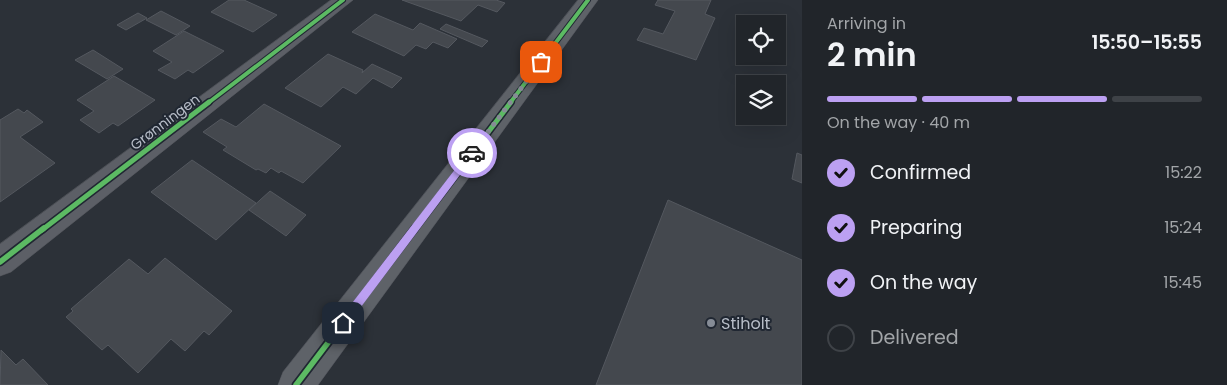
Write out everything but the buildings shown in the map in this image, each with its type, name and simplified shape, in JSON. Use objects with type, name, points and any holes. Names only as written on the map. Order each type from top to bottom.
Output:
[{"type":"main road","points":[[296,385],[588,0]]},
{"type":"street","name":"Grønningen","points":[[0,262],[344,0]]},
{"type":"cycle path","points":[[0,262],[343,0]]},
{"type":"cycle path","points":[[296,385],[588,0]]},
{"type":"way so far","points":[[472,153],[541,62]]},
{"type":"place","name":"Stiholt","points":[[711,323]]},
{"type":"route","points":[[343,323],[472,153]]}]
